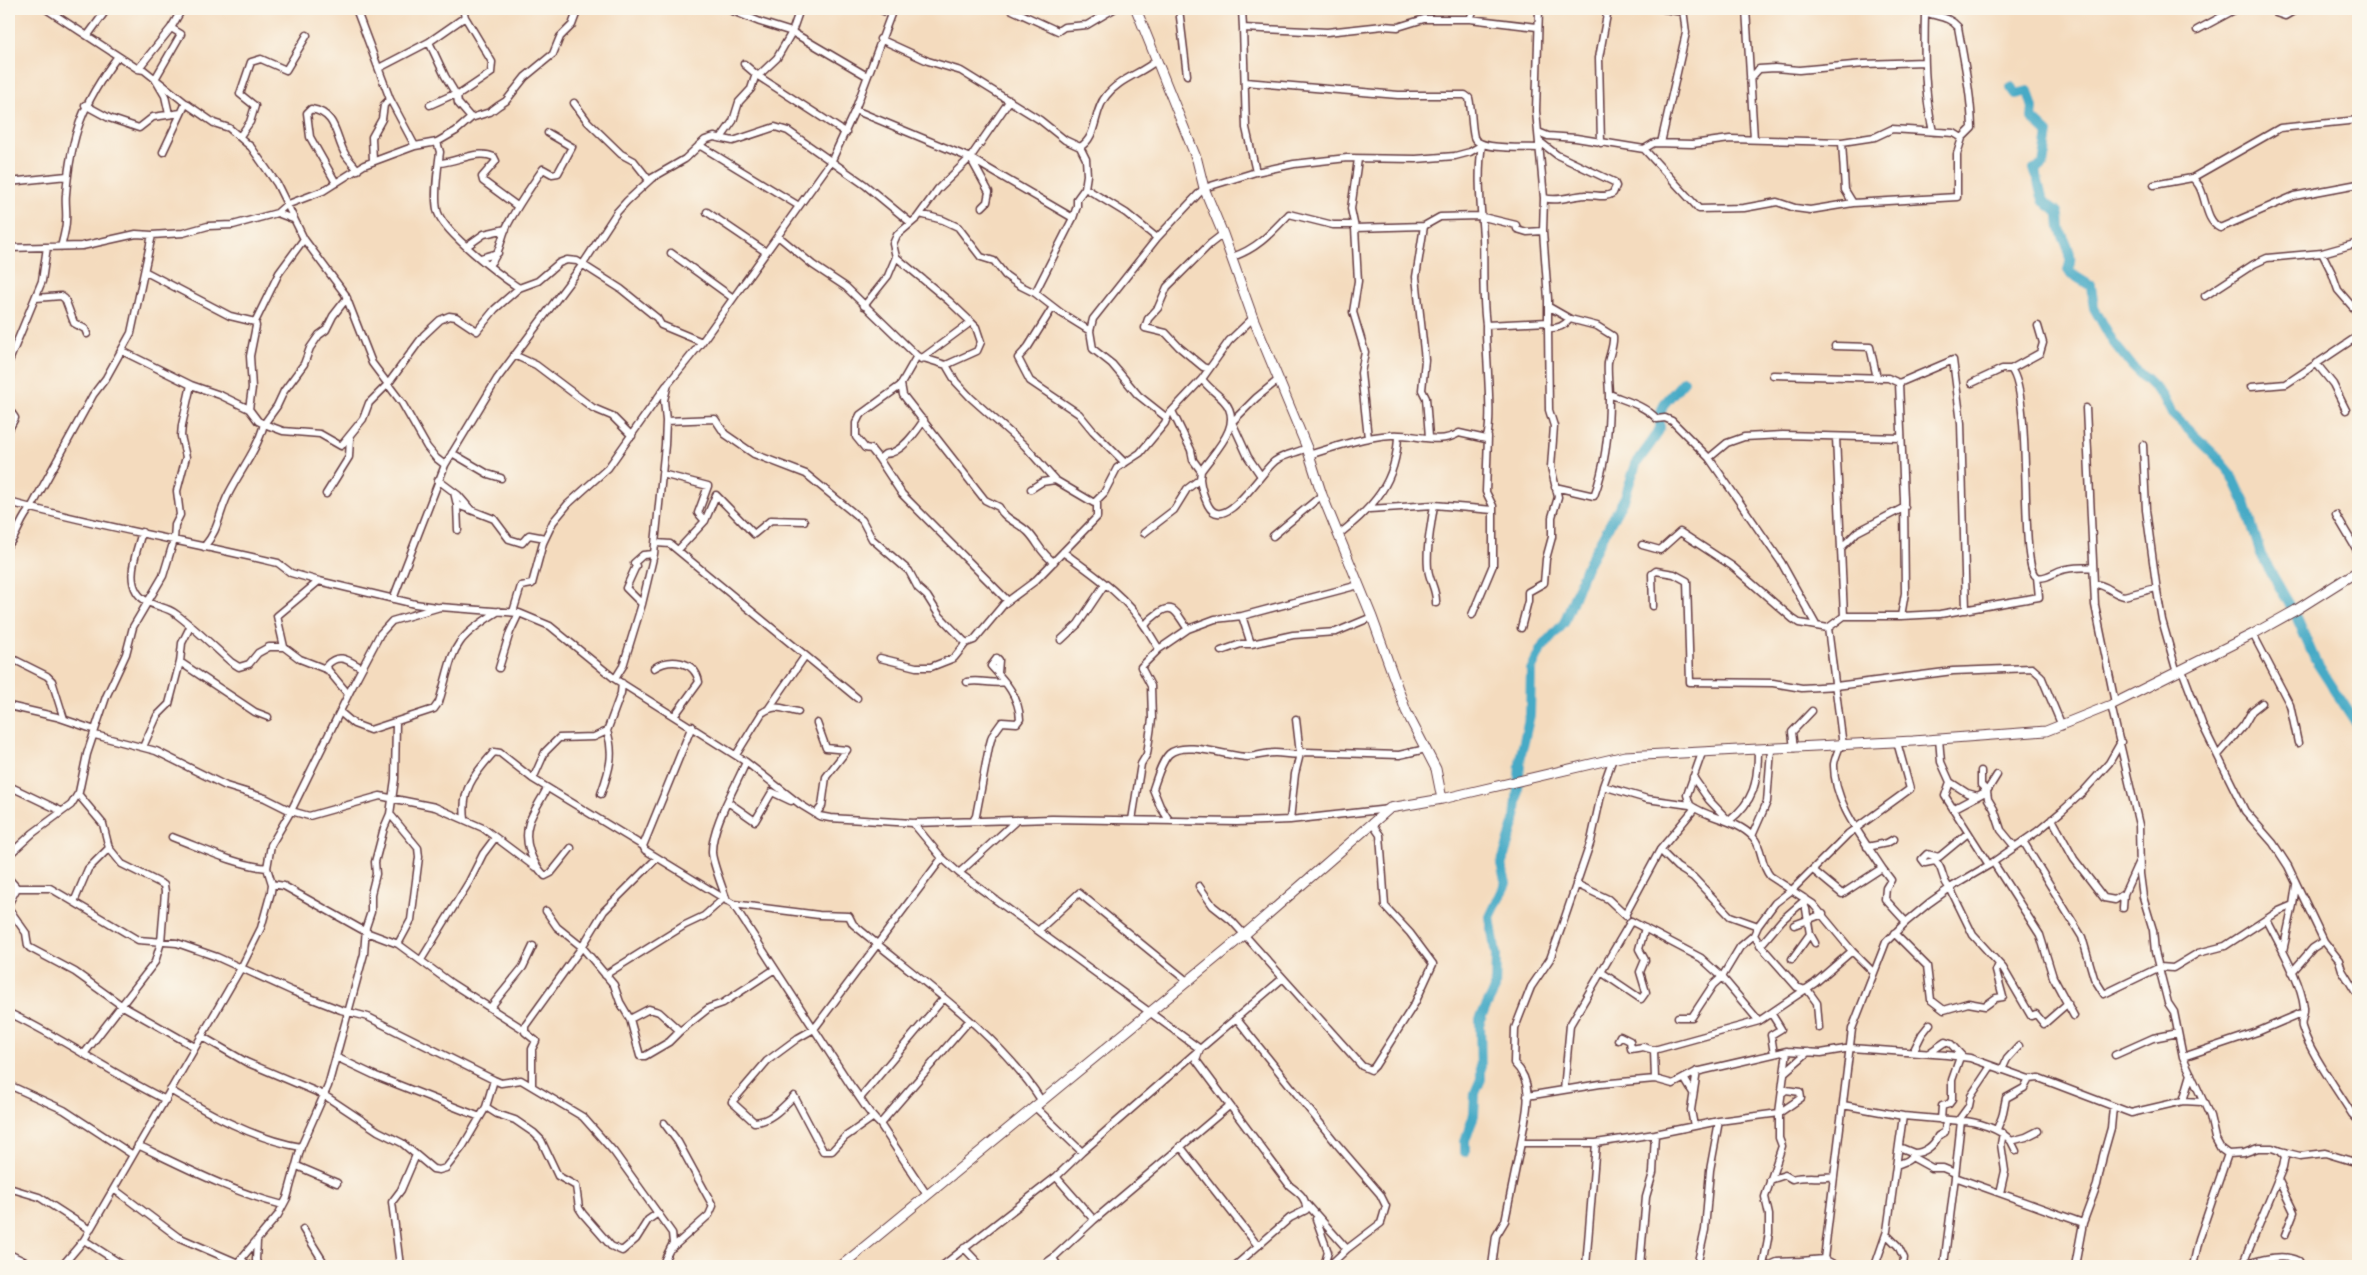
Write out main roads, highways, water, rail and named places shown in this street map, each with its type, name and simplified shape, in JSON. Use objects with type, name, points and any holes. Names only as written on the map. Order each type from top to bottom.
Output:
[{"type":"waterway","points":[[2011,87],[2016,94],[2028,91],[2033,108],[2032,118],[2048,133],[2043,165],[2034,169],[2036,175]]},
{"type":"waterway","points":[[2038,181],[2043,200],[2058,212],[2060,228],[2070,253],[2068,270],[2091,286],[2094,308],[2113,342],[2132,366],[2163,396],[2172,414],[2217,457],[2232,475],[2245,503],[2261,555],[2291,607]]},
{"type":"waterway","points":[[1465,1152],[1465,1141],[1474,1115],[1475,1093],[1481,1079],[1480,1019],[1495,989],[1496,956],[1490,917],[1506,883],[1501,865],[1515,821],[1521,754],[1530,715],[1531,670],[1541,649],[1564,623],[1586,567],[1625,497],[1636,464],[1660,428],[1660,414],[1664,404],[1684,381]]},
{"type":"waterway","points":[[2296,616],[2315,660],[2358,726]]}]
